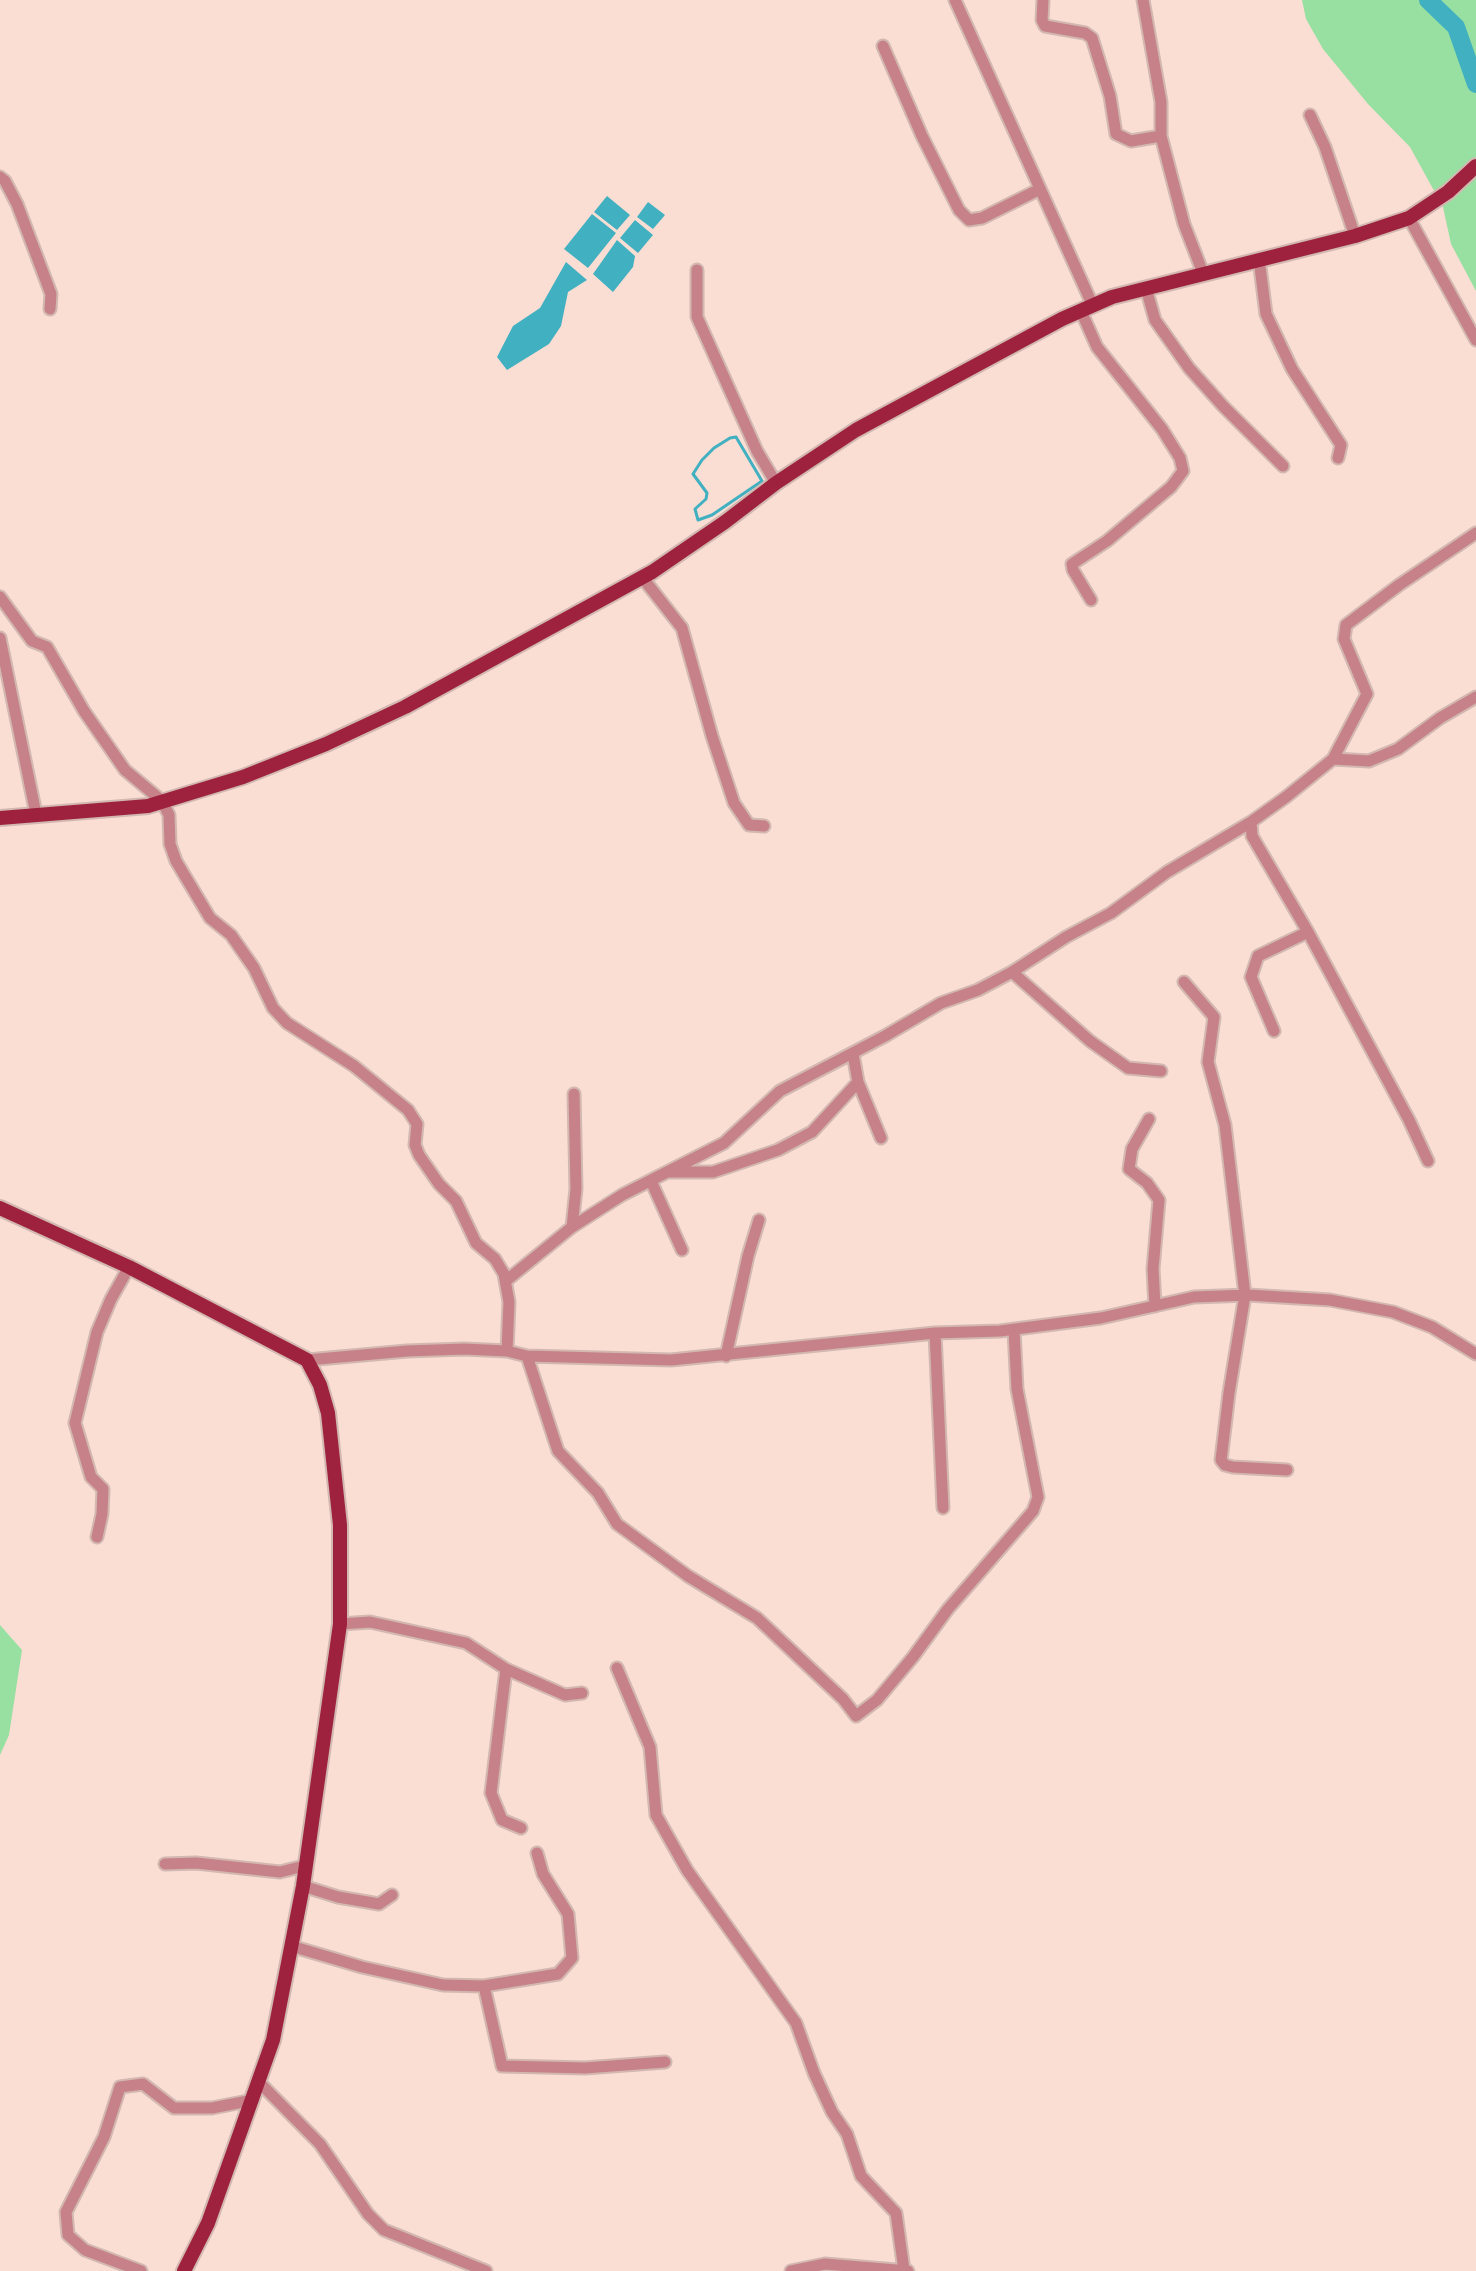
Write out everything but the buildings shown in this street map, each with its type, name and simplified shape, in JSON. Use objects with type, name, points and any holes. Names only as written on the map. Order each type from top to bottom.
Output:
[{"type":"main road","points":[[0,818],[127,808],[162,801],[243,777],[326,744],[405,707],[642,577],[856,430],[1087,308],[1112,297],[1355,236],[1409,218],[1448,192],[1476,166]]},
{"type":"main road","points":[[0,1208],[129,1267],[307,1360],[320,1385],[328,1413],[337,1472],[341,1537],[340,1624],[303,1886],[273,2040],[208,2223],[184,2271]]},
{"type":"street","points":[[955,0],[1040,189],[1087,308],[1097,347],[1162,429],[1180,458],[1183,471],[1171,487],[1094,552],[1072,564],[1091,600]]},
{"type":"street","points":[[1043,0],[1042,20],[1045,26],[1085,33],[1092,38],[1110,96],[1116,134],[1131,141],[1161,136]]},
{"type":"street","points":[[1143,0],[1161,102],[1161,136],[1184,224],[1203,273]]},
{"type":"street","points":[[883,46],[953,198],[969,220],[982,218],[1040,189]]},
{"type":"street","points":[[1310,115],[1325,147],[1355,236]]},
{"type":"street","points":[[0,177],[17,204],[51,294],[50,309]]},
{"type":"street","points":[[1409,218],[1476,340]]},
{"type":"street","points":[[1259,259],[1266,314],[1292,369],[1341,445],[1338,458]]},
{"type":"street","points":[[697,270],[697,317],[757,451],[776,483]]},
{"type":"street","points":[[1146,288],[1155,320],[1189,368],[1283,466]]},
{"type":"street","points":[[507,1280],[572,1227],[622,1195],[737,1133],[780,1091],[853,1054],[941,1003],[978,990],[1012,972],[1066,937],[1111,913],[1180,863],[1251,822],[1333,759],[1367,694],[1344,639],[1346,625],[1476,533]]},
{"type":"street","points":[[642,577],[682,628],[734,803],[749,825],[764,826]]},
{"type":"street","points":[[0,597],[32,641],[47,647],[84,711],[125,770],[162,801],[169,815],[170,844],[176,861],[210,918],[231,935],[254,968],[273,1008],[287,1023],[354,1066],[408,1110],[417,1124],[415,1145],[419,1155],[439,1184],[456,1201],[476,1243],[495,1259],[507,1280],[507,1351]]},
{"type":"street","points":[[0,638],[36,814]]},
{"type":"street","points":[[1333,759],[1369,761],[1398,749],[1440,718],[1476,697]]},
{"type":"street","points":[[1251,822],[1252,836],[1308,932],[1428,1161]]},
{"type":"street","points":[[1274,1031],[1251,977],[1258,956],[1308,932]]},
{"type":"street","points":[[1012,972],[1078,1032],[1128,1068],[1161,1071]]},
{"type":"street","points":[[1184,982],[1214,1017],[1208,1062],[1225,1125],[1245,1295],[1221,1460],[1233,1467],[1287,1470]]},
{"type":"street","points":[[853,1054],[858,1082],[881,1138]]},
{"type":"street","points":[[669,1172],[713,1172],[778,1150],[812,1132],[858,1082]]},
{"type":"street","points":[[572,1227],[576,1189],[574,1094]]},
{"type":"street","points":[[1149,1119],[1132,1149],[1129,1169],[1147,1183],[1159,1200],[1153,1269],[1155,1306]]},
{"type":"street","points":[[651,1181],[682,1250]]},
{"type":"street","points":[[726,1356],[759,1220]]},
{"type":"street","points":[[97,1537],[103,1489],[91,1477],[75,1423],[97,1332],[129,1267]]},
{"type":"street","points":[[307,1360],[407,1351],[507,1351],[527,1356],[671,1360],[935,1333],[1014,1330],[1101,1318],[1202,1295],[1330,1300],[1393,1312],[1432,1327],[1476,1354]]},
{"type":"street","points":[[527,1356],[558,1451],[598,1493],[617,1524],[688,1576],[757,1618],[843,1699],[856,1716],[886,1689],[948,1609],[1033,1511],[1038,1497],[1017,1389],[1014,1330]]},
{"type":"street","points":[[935,1333],[943,1508]]},
{"type":"street","points":[[340,1624],[370,1622],[466,1643],[506,1669],[565,1695],[582,1693]]},
{"type":"street","points":[[617,1668],[650,1747],[656,1815],[687,1870],[796,2023],[814,2073],[832,2112],[847,2134],[861,2176],[896,2213],[906,2270],[825,2264],[791,2271]]},
{"type":"street","points":[[506,1669],[491,1793],[502,1820],[521,1828]]},
{"type":"street","points":[[291,1946],[426,1982],[484,1986],[558,1974],[572,1958],[568,1914],[543,1874],[537,1853]]},
{"type":"street","points":[[165,1864],[196,1863],[280,1872],[304,1866]]},
{"type":"street","points":[[303,1886],[338,1897],[379,1904],[392,1895]]},
{"type":"street","points":[[484,1986],[502,2066],[585,2068],[665,2062]]},
{"type":"street","points":[[259,2082],[320,2144],[368,2214],[384,2230],[486,2271]]},
{"type":"street","points":[[141,2271],[85,2250],[68,2235],[66,2212],[104,2137],[120,2087],[143,2084],[174,2108],[212,2108],[253,2100]]},
{"type":"green space","points":[[1302,0],[1476,0],[1476,291],[1451,244],[1443,207],[1410,147],[1368,104],[1323,49],[1306,19]]},
{"type":"green space","points":[[0,1625],[22,1650],[9,1735],[0,1755]]},
{"type":"water","points":[[607,196],[630,215],[617,230],[594,212]]},
{"type":"water","points":[[648,202],[665,215],[653,229],[637,217]]},
{"type":"water","points":[[592,214],[616,233],[588,268],[564,249]]},
{"type":"water","points":[[635,220],[653,235],[638,253],[620,238]]},
{"type":"water","points":[[617,240],[635,256],[633,267],[613,292],[593,274]]},
{"type":"water","points":[[566,262],[587,280],[568,292],[561,326],[549,344],[507,370],[497,357],[513,326],[540,308]]},
{"type":"waterway","points":[[1428,0],[1456,27],[1476,84]]},
{"type":"waterway","points":[[736,437],[762,481],[712,515],[698,520],[695,509],[706,499],[707,493],[693,474],[714,448],[736,437]]}]
